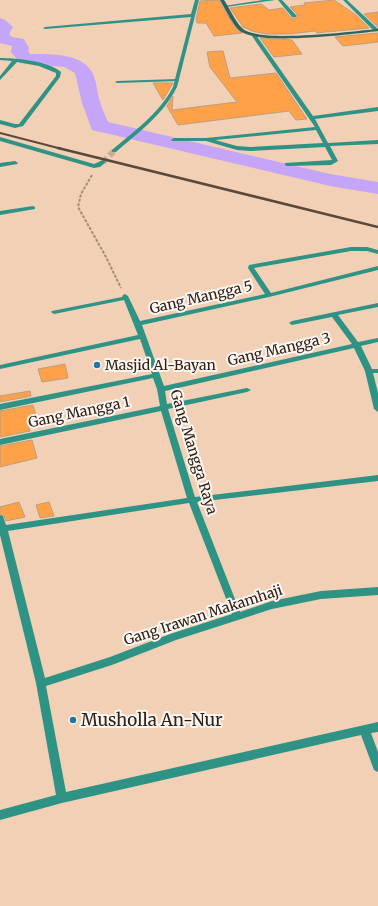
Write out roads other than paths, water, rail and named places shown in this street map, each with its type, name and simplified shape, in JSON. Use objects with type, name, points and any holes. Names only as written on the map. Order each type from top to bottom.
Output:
[{"type":"street","points":[[114,151],[166,105],[172,96],[197,0]]},
{"type":"street","points":[[222,0],[241,30],[254,36],[325,36],[377,30]]},
{"type":"street","points":[[226,6],[273,0]]},
{"type":"street","points":[[280,0],[294,16]]},
{"type":"street","points":[[344,0],[377,30]]},
{"type":"street","points":[[45,28],[193,15]]},
{"type":"street","points":[[254,36],[318,128],[335,159],[334,163],[287,164]]},
{"type":"street","points":[[0,59],[16,60],[56,69],[59,72],[58,76],[21,125],[17,126],[0,122]]},
{"type":"street","points":[[0,79],[16,60]]},
{"type":"street","points":[[311,118],[378,109]]},
{"type":"street","points":[[174,140],[206,139],[318,128]]},
{"type":"street","points":[[0,138],[98,166],[103,162]]},
{"type":"street","points":[[206,139],[231,146],[250,149],[378,142]]},
{"type":"street","points":[[0,165],[15,163]]},
{"type":"street","points":[[0,213],[33,208]]},
{"type":"street","points":[[269,295],[251,266],[352,249],[367,249],[378,252]]},
{"type":"street","name":"Gang Mangga 5","points":[[138,324],[269,295],[378,268]]},
{"type":"street","name":"Gang Mangga Raya","points":[[54,312],[125,297],[143,336],[156,375],[192,500],[237,616]]},
{"type":"street","points":[[292,323],[378,305]]},
{"type":"street","points":[[334,315],[356,344],[369,371],[378,409]]},
{"type":"street","points":[[0,367],[143,336]]},
{"type":"street","name":"Gang Mangga 3","points":[[160,389],[378,340]]},
{"type":"street","points":[[369,371],[378,371]]},
{"type":"street","points":[[0,407],[156,375]]},
{"type":"street","name":"Gang Mangga 1","points":[[0,442],[247,390]]},
{"type":"street","points":[[2,529],[192,500],[378,478]]},
{"type":"street","points":[[0,518],[41,683],[62,798]]},
{"type":"street","name":"Gang Irawan Makamhaji","points":[[41,683],[112,661],[173,637],[272,605],[321,595],[378,591]]},
{"type":"street","points":[[0,815],[62,798],[378,728]]},
{"type":"street","points":[[364,731],[378,767]]},
{"type":"lane","points":[[116,82],[177,80]]},
{"type":"waterway","points":[[0,23],[5,27],[1,35],[7,41],[18,42],[21,48],[19,52],[26,59],[65,62],[78,66],[82,70],[86,78],[91,103],[99,126],[330,180],[378,188]]},
{"type":"tunnel","points":[[103,162],[114,151]]},
{"type":"railway","points":[[0,133],[61,149]]},
{"type":"railway","points":[[61,149],[378,227]]},
{"type":"place","name":"Masjid Al-Bayan","points":[[97,365]]},
{"type":"place","name":"Musholla An-Nur","points":[[73,720]]}]
